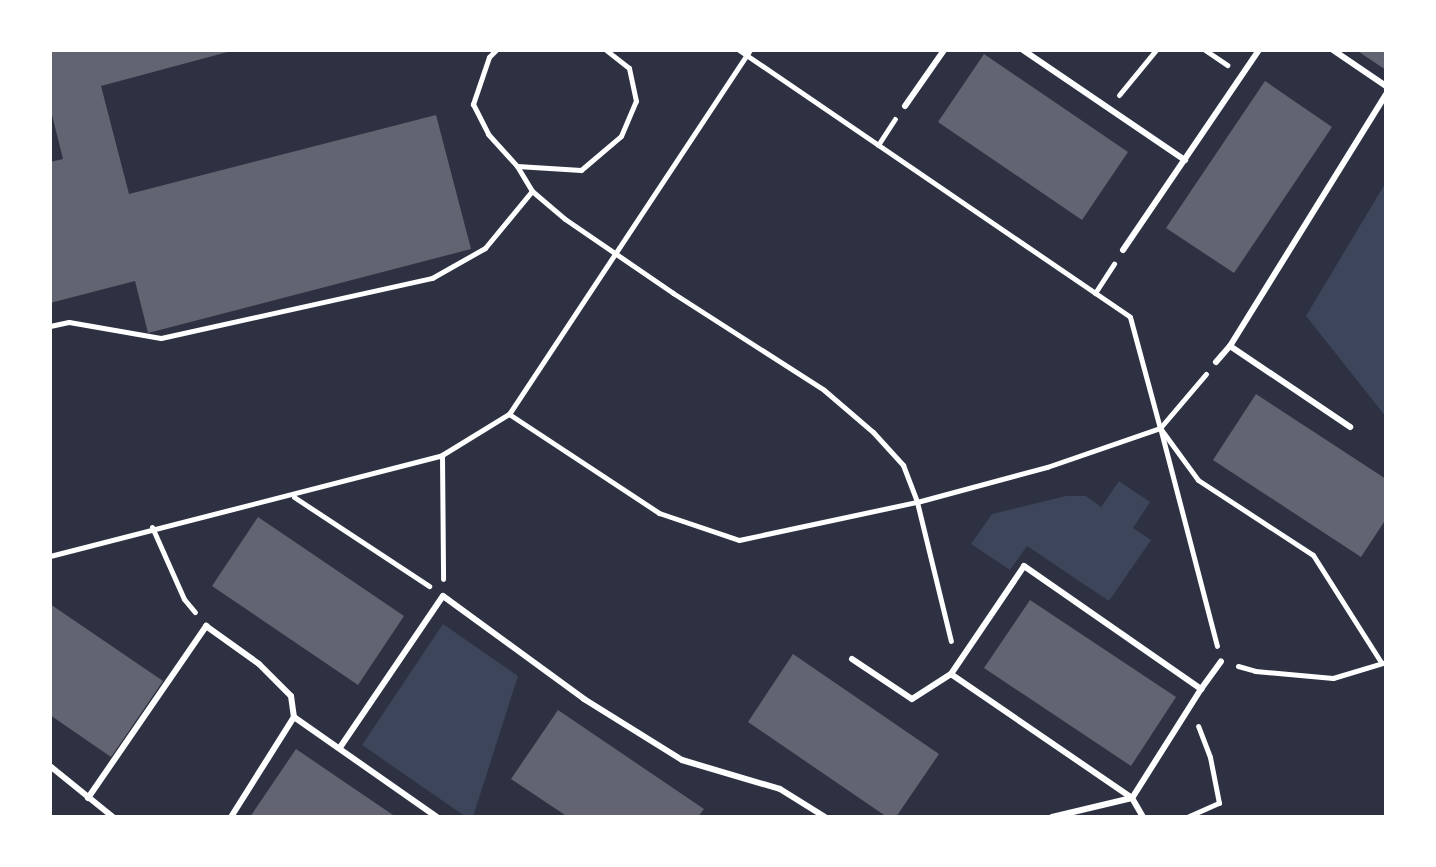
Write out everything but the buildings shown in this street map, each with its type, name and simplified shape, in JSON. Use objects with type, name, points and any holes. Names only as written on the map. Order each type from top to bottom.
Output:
[{"type":"lane","points":[[905,106],[944,50]]},
{"type":"lane","points":[[1023,50],[1185,160]]},
{"type":"lane","points":[[1123,250],[1259,50]]},
{"type":"lane","points":[[1333,50],[1386,86]]},
{"type":"lane","points":[[1216,362],[1230,346],[1386,94]]},
{"type":"lane","points":[[1230,346],[1350,427]]},
{"type":"lane","points":[[852,659],[912,699],[951,674],[1024,566],[1201,689]]},
{"type":"lane","points":[[341,746],[443,596],[584,699],[682,760],[780,789],[825,817]]},
{"type":"lane","points":[[88,798],[206,626],[259,664],[291,696],[294,717],[231,817]]},
{"type":"lane","points":[[1052,817],[1132,798],[1221,661]]},
{"type":"lane","points":[[951,674],[1132,798],[1143,817]]},
{"type":"lane","points":[[294,717],[341,746],[437,817]]},
{"type":"lane","points":[[50,766],[113,817]]},
{"type":"path","points":[[496,50],[489,57],[473,104],[488,134],[517,166],[532,191],[614,252],[824,390],[873,432],[903,465],[917,502],[951,638],[951,674]]},
{"type":"path","points":[[517,166],[581,170],[621,136],[636,101],[629,68],[606,50]]},
{"type":"path","points":[[739,50],[749,53],[1130,317],[1221,661],[1255,671],[1333,678],[1383,662],[1313,555],[1198,480],[1160,428]]},
{"type":"path","points":[[1109,108],[1156,50]]},
{"type":"path","points":[[1205,50],[1242,75]]},
{"type":"path","points":[[50,556],[152,527],[293,496],[442,455],[509,414],[749,53]]},
{"type":"path","points":[[878,145],[905,106]]},
{"type":"path","points":[[50,326],[69,322],[161,338],[432,278],[485,248],[532,191]]},
{"type":"path","points":[[1095,293],[1123,250]]},
{"type":"path","points":[[509,414],[659,513],[739,540],[917,502],[1047,467],[1160,428],[1216,362]]},
{"type":"path","points":[[442,455],[443,596]]},
{"type":"path","points":[[293,496],[443,596]]},
{"type":"path","points":[[152,527],[184,599],[206,626]]},
{"type":"path","points":[[1187,817],[1219,803],[1210,757],[1190,706]]},
{"type":"shaded area","points":[[1386,182],[1386,417],[1306,316]]},
{"type":"shaded area","points":[[1119,481],[1150,502],[1133,528],[1151,540],[1109,601],[1027,546],[1010,570],[971,544],[992,514],[1066,496],[1086,496],[1101,507]]},
{"type":"shaded area","points":[[443,624],[518,676],[473,817],[466,817],[362,745]]}]
